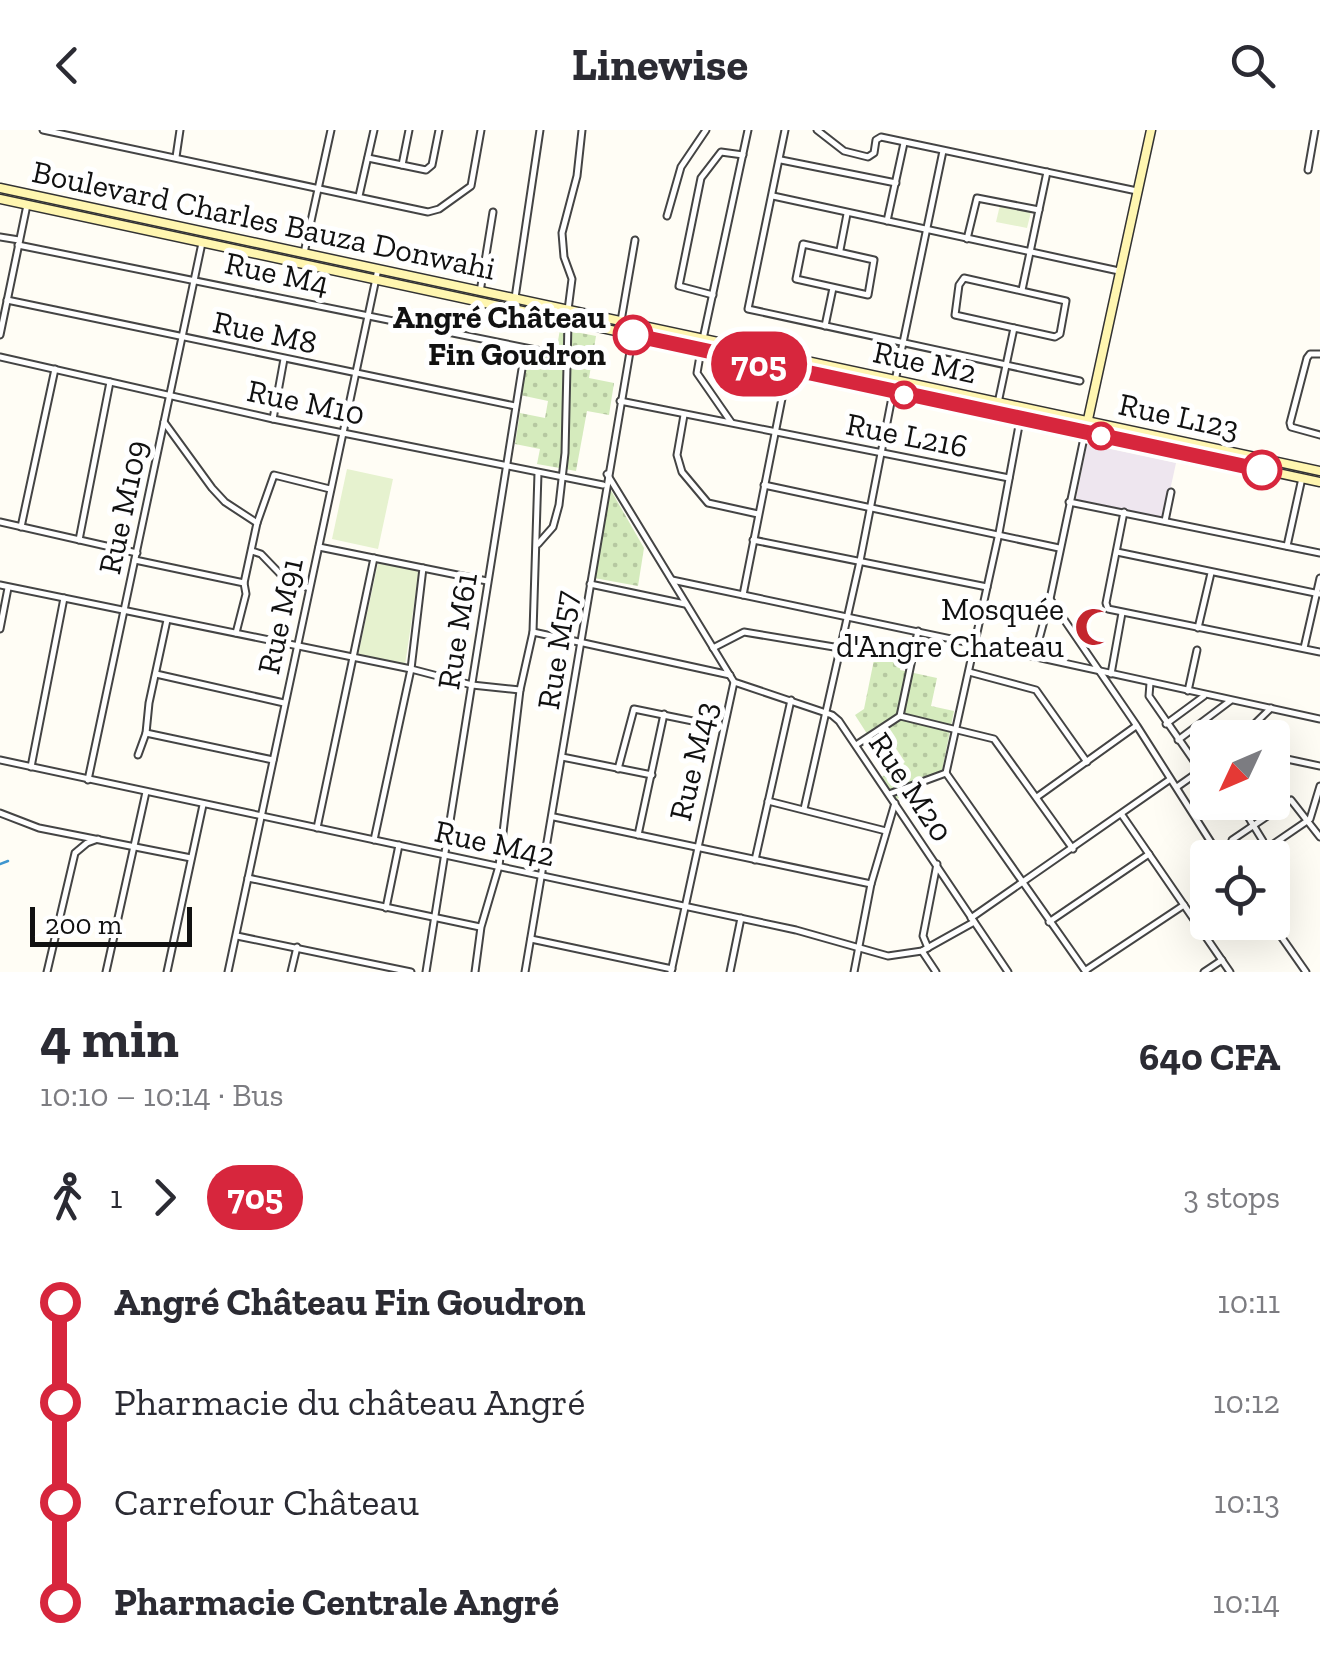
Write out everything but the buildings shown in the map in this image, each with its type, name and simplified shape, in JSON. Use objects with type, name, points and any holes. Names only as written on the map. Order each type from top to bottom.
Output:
[{"type":"main road","points":[[1085,433],[1151,130]]},
{"type":"main road","name":"Boulevard Charles Bauza Donwahi","points":[[0,188],[514,298],[632,335]]},
{"type":"main road","name":"Boulevard Charles Bauza Donwahi","points":[[0,199],[375,280],[634,324]]},
{"type":"main road","name":"Rue M2","points":[[634,324],[1087,422]]},
{"type":"main road","name":"Rue L123","points":[[632,335],[1320,482]]},
{"type":"main road","name":"Rue L123","points":[[1087,422],[1320,470]]},
{"type":"street","points":[[43,130],[428,212],[439,209],[471,186],[481,130]]},
{"type":"street","points":[[176,157],[180,130]]},
{"type":"street","points":[[304,253],[331,130]]},
{"type":"street","points":[[359,196],[374,130]]},
{"type":"street","points":[[402,165],[409,130]]},
{"type":"street","points":[[368,158],[429,168],[439,130]]},
{"type":"street","points":[[514,298],[540,130]]},
{"type":"street","points":[[538,544],[552,527],[565,453],[572,279],[564,257],[562,233],[577,176],[582,130]]},
{"type":"street","points":[[667,216],[681,167],[706,130]]},
{"type":"street","points":[[703,339],[748,130]]},
{"type":"street","points":[[785,130],[748,309],[1080,381]]},
{"type":"street","points":[[816,130],[844,151],[868,157],[874,153],[878,138],[1138,191]]},
{"type":"street","points":[[1308,170],[1316,130]]},
{"type":"street","points":[[887,221],[904,143]]},
{"type":"street","points":[[895,381],[943,151]]},
{"type":"street","points":[[713,296],[679,286],[702,175],[722,152],[743,155]]},
{"type":"street","points":[[780,160],[896,183]]},
{"type":"street","points":[[1022,290],[1047,172]]},
{"type":"street","points":[[773,196],[1120,271]]},
{"type":"street","points":[[967,238],[977,198],[1039,210]]},
{"type":"street","points":[[0,336],[27,205]]},
{"type":"street","points":[[480,292],[493,212]]},
{"type":"street","points":[[840,250],[847,213]]},
{"type":"street","name":"Rue M4","points":[[0,237],[566,356]]},
{"type":"street","points":[[620,321],[635,240]]},
{"type":"street","name":"Rue M109","points":[[88,780],[202,243]]},
{"type":"street","points":[[803,244],[840,250],[874,260],[871,290],[864,296],[800,282],[795,274],[803,244]]},
{"type":"street","name":"Rue M91","points":[[228,972],[378,269]]},
{"type":"street","points":[[964,278],[1022,290],[1067,303],[1058,336],[957,316],[953,311],[964,278]]},
{"type":"street","points":[[825,326],[832,288]]},
{"type":"street","name":"Rue M8","points":[[7,300],[515,406]]},
{"type":"street","name":"Rue M57","points":[[526,972],[634,324]]},
{"type":"street","points":[[998,404],[1014,328]]},
{"type":"street","name":"Rue M61","points":[[426,972],[525,350]]},
{"type":"street","points":[[701,350],[697,373],[732,422]]},
{"type":"street","points":[[1320,354],[1310,354],[1308,358],[1290,422],[1297,431],[1320,435]]},
{"type":"street","name":"Rue M10","points":[[0,356],[342,433],[605,485]]},
{"type":"street","points":[[743,595],[790,358]]},
{"type":"street","points":[[273,418],[284,359]]},
{"type":"street","points":[[21,527],[55,369]]},
{"type":"street","points":[[79,540],[110,382]]},
{"type":"street","points":[[804,810],[893,392]]},
{"type":"street","name":"Rue L216","points":[[619,401],[1010,478]]},
{"type":"street","points":[[684,414],[678,463],[708,503],[758,514]]},
{"type":"street","points":[[1020,420],[946,773],[1085,972],[1184,905]]},
{"type":"street","points":[[164,422],[212,488],[225,502],[257,523]]},
{"type":"street","points":[[1035,654],[1085,433]]},
{"type":"street","points":[[475,972],[481,927],[499,866],[520,690],[533,632],[538,473]]},
{"type":"street","name":"Rue M43","points":[[607,474],[732,678],[672,970]]},
{"type":"street","points":[[236,634],[257,523],[274,475],[330,489]]},
{"type":"street","points":[[1287,546],[1302,478]]},
{"type":"street","points":[[764,486],[1059,548]]},
{"type":"street","points":[[1165,521],[1171,492]]},
{"type":"street","points":[[1069,502],[1320,553]]},
{"type":"street","points":[[1124,512],[1108,609],[1320,652]]},
{"type":"street","points":[[0,522],[244,583]]},
{"type":"street","points":[[753,540],[987,587]]},
{"type":"street","points":[[318,546],[488,581]]},
{"type":"street","points":[[252,551],[261,554],[286,580],[309,588]]},
{"type":"street","points":[[1117,552],[1318,593]]},
{"type":"street","points":[[317,828],[374,558]]},
{"type":"street","points":[[374,840],[410,669],[423,568]]},
{"type":"street","points":[[1198,628],[1212,572]]},
{"type":"street","points":[[1304,648],[1320,578]]},
{"type":"street","points":[[672,580],[1035,654],[1111,675],[1320,719]]},
{"type":"street","points":[[590,584],[685,604]]},
{"type":"street","points":[[0,585],[410,669],[472,686],[520,690]]},
{"type":"street","points":[[0,629],[9,587]]},
{"type":"street","points":[[31,767],[64,598]]},
{"type":"street","points":[[1050,599],[1210,840]]},
{"type":"street","points":[[1111,675],[1122,613]]},
{"type":"street","points":[[138,756],[168,620]]},
{"type":"street","points":[[856,746],[900,716],[918,631]]},
{"type":"street","name":"Rue M20","points":[[533,632],[582,640],[732,678],[840,721],[1008,972]]},
{"type":"street","points":[[713,648],[744,632],[840,648]]},
{"type":"street","points":[[1188,692],[1197,650]]},
{"type":"street","points":[[968,672],[1036,690],[1087,762]]},
{"type":"street","points":[[154,674],[284,703]]},
{"type":"street","points":[[1150,683],[1149,696],[1190,756]]},
{"type":"street","points":[[1166,724],[1205,696]]},
{"type":"street","points":[[755,860],[791,700]]},
{"type":"street","points":[[1178,740],[1230,701]]},
{"type":"street","points":[[618,768],[636,708],[723,727]]},
{"type":"street","points":[[1259,720],[1271,708]]},
{"type":"street","points":[[638,834],[664,714]]},
{"type":"street","points":[[900,716],[998,741],[1073,849]]},
{"type":"street","points":[[1037,797],[1137,726]]},
{"type":"street","points":[[146,733],[273,760]]},
{"type":"street","points":[[562,757],[652,775]]},
{"type":"street","name":"Rue M42","points":[[0,760],[741,918],[888,956],[925,949],[972,920],[1170,779]]},
{"type":"street","points":[[1290,760],[1320,766]]},
{"type":"street","points":[[889,794],[946,773]]},
{"type":"street","points":[[1177,788],[1190,778]]},
{"type":"street","points":[[1280,840],[1308,822],[1320,786]]},
{"type":"street","points":[[106,972],[146,792]]},
{"type":"street","points":[[1290,800],[1320,837]]},
{"type":"street","points":[[768,801],[886,831]]},
{"type":"street","points":[[854,972],[872,884],[895,804]]},
{"type":"street","points":[[167,972],[203,805]]},
{"type":"street","points":[[0,813],[39,828],[191,858]]},
{"type":"street","points":[[1122,815],[1230,972]]},
{"type":"street","points":[[554,817],[872,884]]},
{"type":"street","points":[[1250,820],[1264,840]]},
{"type":"street","points":[[1232,840],[1260,820]]},
{"type":"street","points":[[47,972],[76,853],[86,843],[101,838]]},
{"type":"street","points":[[386,908],[399,845]]},
{"type":"street","points":[[1050,922],[1149,854]]},
{"type":"street","points":[[936,972],[925,949],[924,936],[937,864]]},
{"type":"street","points":[[248,878],[481,927]]},
{"type":"street","points":[[730,972],[741,918]]},
{"type":"street","points":[[236,936],[410,972]]},
{"type":"street","points":[[531,938],[672,970]]},
{"type":"street","points":[[1284,940],[1306,972]]},
{"type":"street","points":[[292,972],[297,947]]},
{"type":"street","points":[[1204,972],[1222,960]]},
{"type":"street","points":[[351,972],[353,961]]},
{"type":"shaded area","points":[[1087,444],[1176,463],[1164,518],[1076,499]]},
{"type":"green space","points":[[1000,205],[1031,212],[1027,228],[996,222]]},
{"type":"green space","points":[[560,329],[596,336],[589,378],[614,383],[609,415],[587,411],[576,471],[537,464],[540,449],[515,444],[520,413],[545,418],[548,401],[520,395],[529,348],[556,353]]},
{"type":"green space","points":[[347,469],[393,479],[378,549],[332,539]]},
{"type":"green space","points":[[609,487],[644,548],[638,586],[594,578]]},
{"type":"green space","points":[[378,563],[419,571],[405,665],[358,655]]},
{"type":"green space","points":[[877,645],[904,651],[900,670],[937,678],[931,706],[954,711],[942,771],[894,801],[880,778],[905,762],[885,732],[871,740],[855,715],[864,709]]},
{"type":"waterway","points":[[0,864],[8,861]]},
{"type":"bus line","name":"705","points":[[633,335],[1262,470]]},
{"type":"place","name":"Angré Château Fin Goudron","points":[[633,335]]},
{"type":"place","name":"Mosquée d'Angre Chateau","points":[[1094,627]]}]
